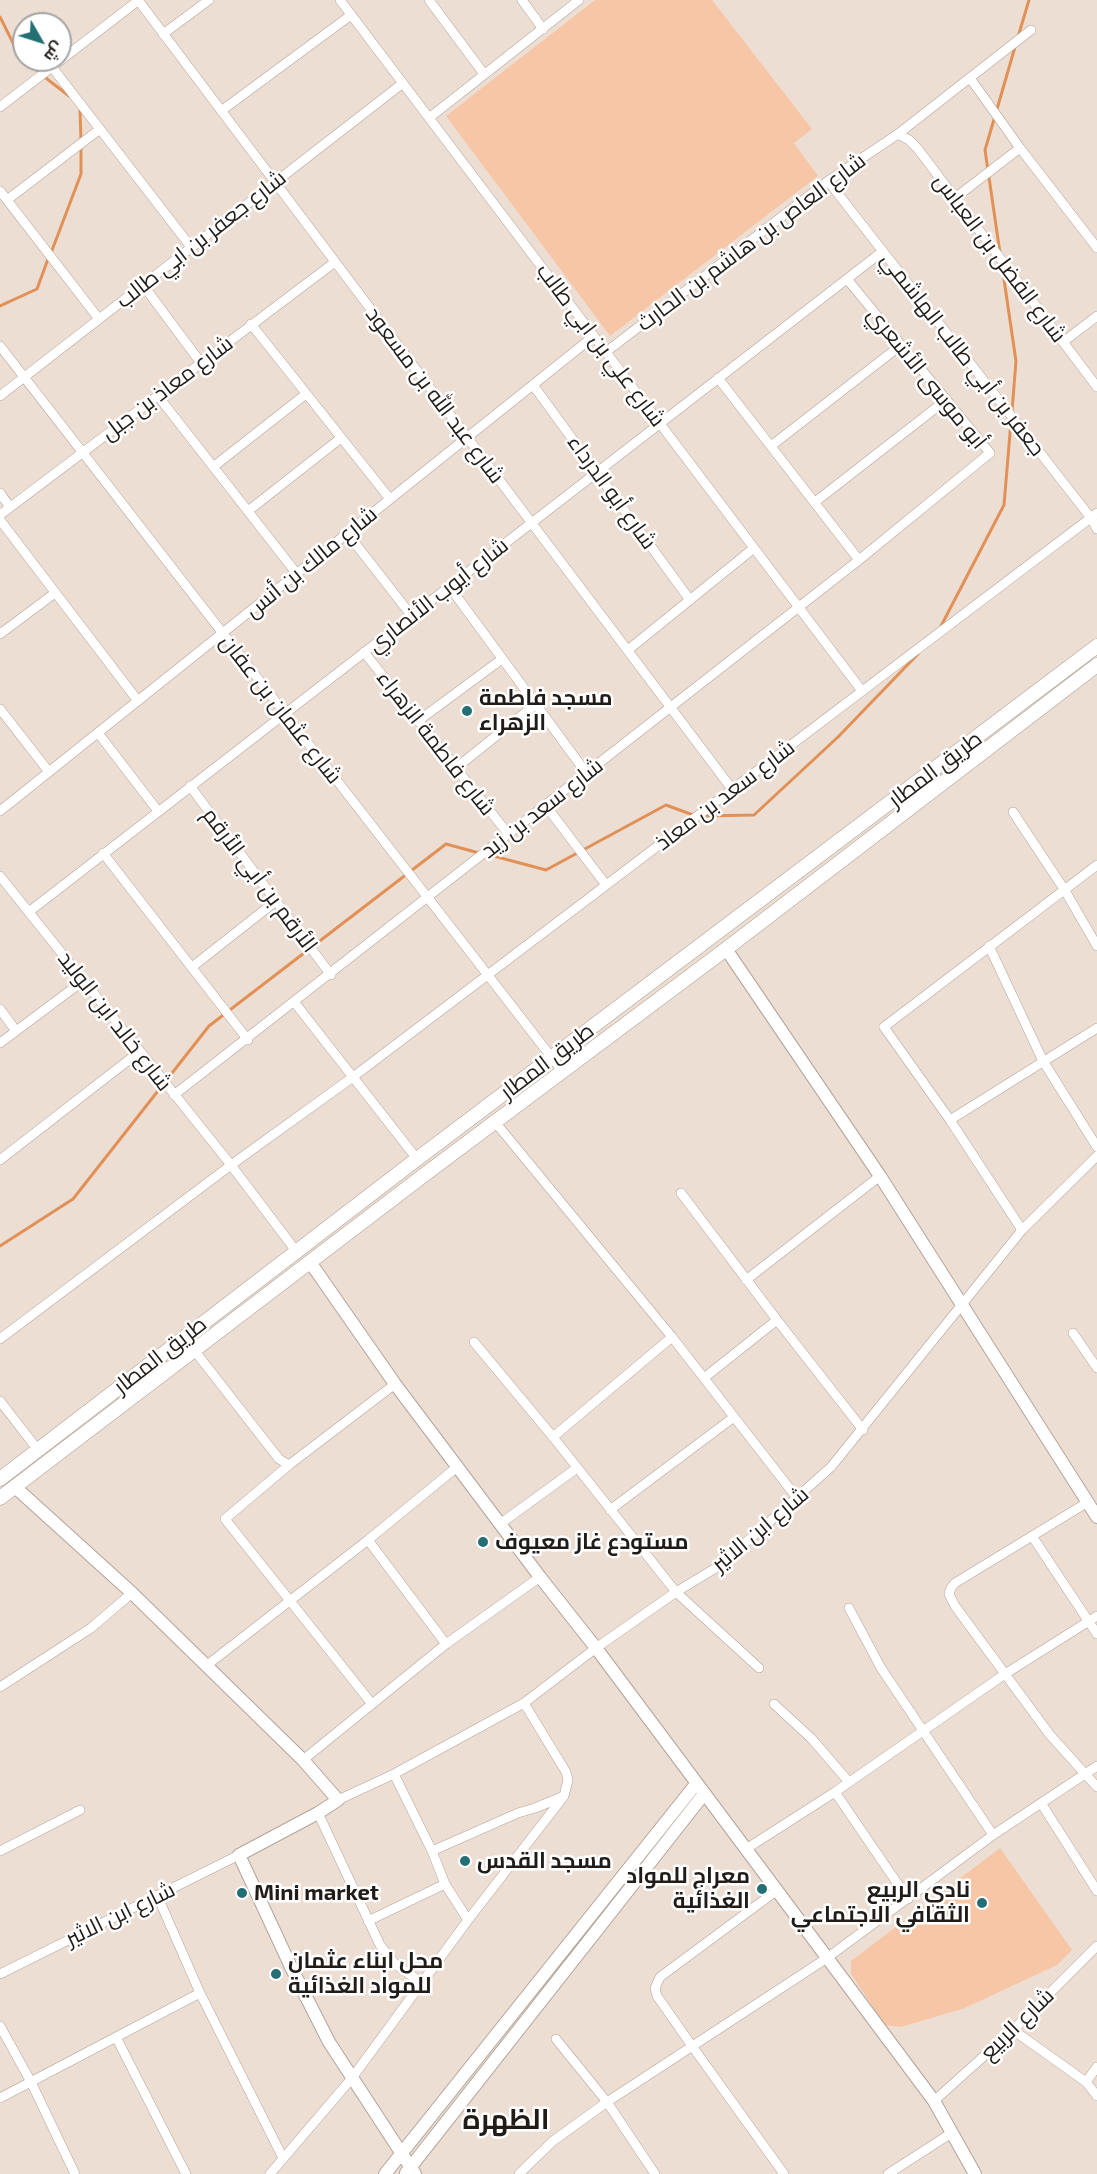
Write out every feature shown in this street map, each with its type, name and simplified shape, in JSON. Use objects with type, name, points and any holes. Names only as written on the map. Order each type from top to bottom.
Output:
[{"type":"highway","name":"طريق المطار","points":[[0,1479],[551,1057],[1097,646]]},
{"type":"highway","name":"طريق المطار","points":[[0,1498],[726,949],[1097,665]]},
{"type":"highway","points":[[299,1249],[313,1249],[310,1262],[297,1263],[299,1249]]},
{"type":"highway","points":[[23,1461],[33,1473]]},
{"type":"main road","points":[[726,949],[880,1176],[1097,1517]]},
{"type":"main road","points":[[310,1262],[394,1384],[596,1648],[934,2101],[975,2174]]},
{"type":"main road","points":[[15,1487],[132,1593],[303,1760],[338,1800],[239,1855],[329,2042],[401,2153],[410,2172],[700,1789]]},
{"type":"main road","points":[[385,2174],[700,1789]]},
{"type":"street","points":[[72,51],[138,0]]},
{"type":"street","name":"شارع عبد الله بن مسعود","points":[[138,0],[732,789]]},
{"type":"street","points":[[163,34],[209,0]]},
{"type":"street","points":[[429,0],[484,75]]},
{"type":"street","points":[[522,0],[543,29]]},
{"type":"street","points":[[429,118],[579,0]]},
{"type":"street","name":"شارع علي بن ابي طالب","points":[[343,1],[351,15],[862,691]]},
{"type":"street","points":[[221,111],[351,15]]},
{"type":"street","name":"شارع العاص بن هاشم بن الحارث","points":[[606,352],[828,181],[898,134],[1031,30]]},
{"type":"street","points":[[2,102],[45,72]]},
{"type":"street","points":[[56,72],[191,248]]},
{"type":"street","points":[[970,78],[1020,148],[1097,248]]},
{"type":"street","name":"شارع جعفر بن ابي طالب","points":[[0,396],[403,83]]},
{"type":"street","points":[[7,200],[100,129]]},
{"type":"street","name":"شارع الفضل بن العباس","points":[[898,134],[918,149],[1097,387]]},
{"type":"street","points":[[955,198],[1020,148]]},
{"type":"street","name":"جعفر بن أبي طالب الهاشمي","points":[[828,181],[1094,516],[1097,528]]},
{"type":"street","points":[[0,191],[99,319]]},
{"type":"street","name":"شارع أيوب الأنصاري","points":[[30,911],[883,251]]},
{"type":"street","name":"شارع معاذ بن جبل","points":[[0,515],[335,262]]},
{"type":"street","name":"أبو موسى الأشعري","points":[[847,279],[990,453],[965,474]]},
{"type":"street","points":[[143,285],[201,363]]},
{"type":"street","points":[[1063,342],[1097,316]]},
{"type":"street","points":[[251,324],[390,499]]},
{"type":"street","name":"شارع مالك بن أنس","points":[[0,811],[594,336]]},
{"type":"street","points":[[771,446],[902,345]]},
{"type":"street","name":"شارع عثمان بن عفان","points":[[0,346],[563,1072]]},
{"type":"street","points":[[718,378],[859,560]]},
{"type":"street","name":"شارع أبو الدرداء","points":[[533,385],[690,600]]},
{"type":"street","points":[[213,467],[306,394]]},
{"type":"street","points":[[158,396],[297,574]]},
{"type":"street","points":[[815,502],[946,400]]},
{"type":"street","points":[[248,511],[341,438]]},
{"type":"street","name":"شارع سعد بن زيد","points":[[174,1095],[331,975],[965,474]]},
{"type":"street","points":[[0,493],[10,507]]},
{"type":"street","name":"شارع سعد بن معاذ","points":[[0,1339],[231,1165],[353,1077],[1094,516]]},
{"type":"street","points":[[0,520],[138,701]]},
{"type":"street","points":[[347,533],[411,615]]},
{"type":"street","points":[[628,650],[754,548]]},
{"type":"street","points":[[449,586],[587,774]]},
{"type":"street","points":[[0,634],[56,593]]},
{"type":"street","name":"شارع فاطمة الزهراء","points":[[364,652],[509,835]]},
{"type":"street","points":[[418,721],[502,659]]},
{"type":"street","points":[[456,768],[536,704]]},
{"type":"street","points":[[0,709],[49,772]]},
{"type":"street","points":[[98,733],[158,810]]},
{"type":"street","name":"الأرقم بن أبي الأرقم","points":[[190,786],[331,975]]},
{"type":"street","points":[[546,806],[606,885]]},
{"type":"street","points":[[1013,812],[1064,889],[1097,946]]},
{"type":"street","points":[[104,853],[248,1040]]},
{"type":"street","points":[[1022,1230],[950,1120],[884,1027],[1097,865]]},
{"type":"street","name":"شارع خالد ابن الوليد","points":[[0,876],[299,1249]]},
{"type":"street","points":[[192,967],[276,901]]},
{"type":"street","points":[[989,946],[1043,1061],[1097,1147]]},
{"type":"street","points":[[0,1044],[83,981]]},
{"type":"street","points":[[295,1003],[417,1159]]},
{"type":"street","points":[[0,1009],[16,1031]]},
{"type":"street","points":[[950,1120],[1097,1028]]},
{"type":"street","points":[[0,1160],[139,1052]]},
{"type":"street","points":[[495,1122],[672,1337],[797,1498]]},
{"type":"street","name":"شارع ابن الاثير","points":[[338,1800],[394,1774],[524,1703],[596,1648],[676,1592],[714,1569],[831,1467],[1022,1230],[1097,1156]]},
{"type":"street","points":[[746,1280],[880,1176]]},
{"type":"street","points":[[681,1193],[863,1430]]},
{"type":"street","points":[[704,1378],[777,1320]]},
{"type":"street","points":[[1073,1333],[1097,1368]]},
{"type":"street","points":[[552,1437],[672,1337]]},
{"type":"street","points":[[474,1342],[676,1592],[759,1668]]},
{"type":"street","points":[[194,1350],[279,1459],[289,1465]]},
{"type":"street","points":[[372,1704],[225,1519],[289,1465],[394,1384]]},
{"type":"street","points":[[0,1401],[38,1450]]},
{"type":"street","points":[[610,1510],[734,1417]]},
{"type":"street","points":[[206,1666],[368,1540],[457,1467]]},
{"type":"street","points":[[500,1524],[577,1468]]},
{"type":"street","points":[[1088,1502],[955,1583],[949,1594],[955,1606],[1050,1735],[1097,1787]]},
{"type":"street","points":[[1032,1536],[1093,1619],[1097,1634]]},
{"type":"street","points":[[368,1540],[446,1644]]},
{"type":"street","points":[[303,1760],[446,1644],[540,1577]]},
{"type":"street","points":[[0,1687],[91,1628],[132,1593]]},
{"type":"street","points":[[849,1608],[881,1668],[993,1835]]},
{"type":"street","points":[[746,1849],[835,1792],[1005,1674],[1093,1619]]},
{"type":"street","points":[[270,2174],[352,2078],[468,1920],[564,1796],[568,1780],[566,1772],[524,1703]]},
{"type":"street","points":[[774,1704],[811,1738],[849,1782]]},
{"type":"street","points":[[519,2174],[553,2141],[607,2102],[827,1958],[993,1835],[1097,1766]]},
{"type":"street","points":[[394,1774],[432,1851],[445,1884],[468,1920]]},
{"type":"street","points":[[835,1792],[908,1899]]},
{"type":"street","points":[[432,1851],[518,1813],[564,1796]]},
{"type":"street","points":[[1041,1803],[1097,1891]]},
{"type":"street","points":[[0,1851],[80,1810]]},
{"type":"street","points":[[318,1813],[368,1921],[387,1955],[395,1964],[422,1983]]},
{"type":"street","name":"شارع ابن الاثير","points":[[0,1974],[239,1855]]},
{"type":"street","points":[[368,1921],[445,1884]]},
{"type":"street","points":[[776,1891],[660,1977],[655,1984],[657,1996],[784,2174]]},
{"type":"street","points":[[158,1895],[200,1993],[282,2158]]},
{"type":"street","name":"شارع الربيع","points":[[934,2101],[1012,2030],[1097,1946]]},
{"type":"street","points":[[0,2098],[200,1993]]},
{"type":"street","points":[[0,2026],[31,2082],[75,2174]]},
{"type":"street","points":[[1012,2030],[1086,2082],[1097,2096]]},
{"type":"street","points":[[116,2037],[186,2174]]},
{"type":"street","points":[[556,2038],[607,2102],[656,2174]]},
{"type":"street","points":[[1086,2082],[1097,2067]]},
{"type":"street","points":[[888,2174],[953,2132]]},
{"type":"shaded area","points":[[595,0],[712,0],[812,129],[794,143],[818,176],[610,336],[446,116]]},
{"type":"shaded area","name":"نادي الربيع الثقافي الاجتماعي","points":[[1000,1848],[1072,1950],[1057,1965],[965,2008],[901,2027],[885,2025],[851,1974],[851,1961]]},
{"type":"waterway","points":[[1018,37],[1029,0]]},
{"type":"waterway","points":[[0,17],[12,41]]},
{"type":"waterway","points":[[997,109],[1015,47]]},
{"type":"waterway","points":[[39,72],[69,96]]},
{"type":"waterway","points":[[80,109],[81,141]]},
{"type":"waterway","points":[[995,116],[985,150],[1000,253]]},
{"type":"waterway","points":[[51,253],[81,174],[81,148]]},
{"type":"waterway","points":[[0,306],[37,289],[48,259]]},
{"type":"waterway","points":[[1002,266],[1016,361],[1012,411]]},
{"type":"waterway","points":[[941,626],[1004,505],[1011,421]]},
{"type":"waterway","points":[[702,816],[754,815],[838,737],[918,654]]},
{"type":"waterway","points":[[486,854],[546,870],[666,805],[693,815]]},
{"type":"waterway","points":[[0,1246],[73,1199],[209,1026],[446,844],[479,853]]},
{"type":"place","name":"مسجد فاطمة الزهراء","points":[[467,711]]},
{"type":"place","name":"مستودع غاز معيوف","points":[[483,1542]]},
{"type":"place","name":"مسجد القدس","points":[[465,1861]]},
{"type":"place","name":"معراج للمواد الغذائية","points":[[762,1889]]},
{"type":"place","name":"Mini market","points":[[242,1893]]},
{"type":"place","name":"نادي الربيع الثقافي الاجتماعي","points":[[982,1903]]},
{"type":"place","name":"محل ابناء عثمان للمواد الغذائية","points":[[276,1974]]},
{"type":"district","name":"الظهرة","points":[[506,2120]]}]
